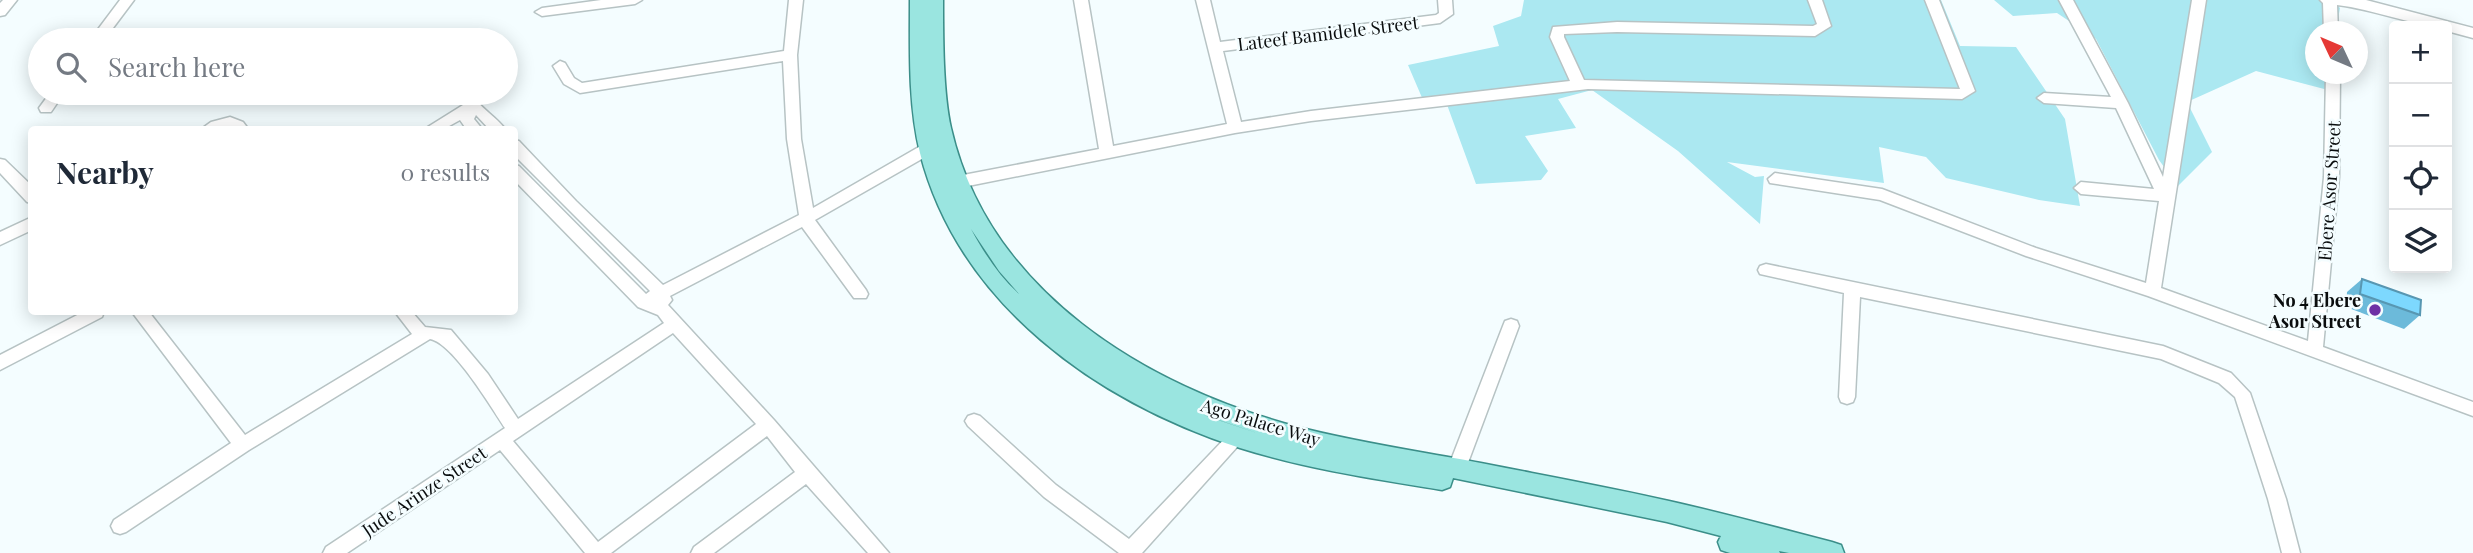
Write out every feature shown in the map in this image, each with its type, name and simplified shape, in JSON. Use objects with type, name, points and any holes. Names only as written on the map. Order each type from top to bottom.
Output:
[{"type":"main road","name":"Ago Palace Way","points":[[919,0],[922,101],[929,152],[958,228],[1006,295],[1070,351],[1126,386],[1237,438],[1292,453],[1629,515],[1768,553]]},
{"type":"main road","name":"Ago Palace Way","points":[[934,0],[941,126],[958,182],[975,219],[1006,265],[1034,297],[1088,341],[1148,379],[1209,407],[1298,437],[1667,511],[1832,553]]},
{"type":"street","points":[[0,12],[10,0]]},
{"type":"street","points":[[106,28],[127,0]]},
{"type":"street","points":[[542,12],[635,0]]},
{"type":"street","points":[[796,0],[790,55],[794,138],[808,221],[860,294]]},
{"type":"street","points":[[1080,0],[1107,154]]},
{"type":"street","points":[[1203,0],[1217,47],[1235,128]]},
{"type":"street","name":"Lateef Bamidele Street","points":[[1217,47],[1440,19],[1446,14],[1445,0]]},
{"type":"street","points":[[1579,85],[1557,37],[1558,30],[1616,27],[1815,31],[1824,26],[1815,0]]},
{"type":"street","points":[[958,182],[1235,128],[1311,116],[1579,85],[1962,94],[1968,91],[1968,86],[1932,0]]},
{"type":"street","points":[[2066,0],[2122,103],[2165,199]]},
{"type":"street","points":[[2153,291],[2165,199],[2199,0]]},
{"type":"street","points":[[2330,21],[2329,1],[2360,2],[2473,33]]},
{"type":"street","points":[[560,66],[569,81],[580,88],[790,55]]},
{"type":"street","name":"Ebere Asor Street","points":[[2315,349],[2330,205],[2335,113],[2334,84]]},
{"type":"street","points":[[2044,97],[2122,103]]},
{"type":"street","points":[[437,126],[471,107]]},
{"type":"street","points":[[471,107],[467,120],[472,126]]},
{"type":"street","points":[[471,107],[482,112],[495,126]]},
{"type":"street","points":[[216,126],[227,121],[239,126]]},
{"type":"street","points":[[518,149],[571,205],[768,425],[807,474],[880,553]]},
{"type":"street","name":"Jude Arinze Street","points":[[332,553],[508,434],[660,306],[929,152]]},
{"type":"street","points":[[0,164],[28,193]]},
{"type":"street","points":[[518,174],[660,306]]},
{"type":"street","points":[[1775,179],[1882,195],[2031,252],[2153,291],[2473,409]]},
{"type":"street","points":[[2081,188],[2165,199]]},
{"type":"street","points":[[0,239],[28,225]]},
{"type":"street","points":[[1766,270],[2163,353],[2225,378],[2242,393],[2277,499],[2291,553]]},
{"type":"street","points":[[1847,397],[1852,289]]},
{"type":"street","points":[[0,363],[90,315]]},
{"type":"street","points":[[142,315],[243,445]]},
{"type":"street","points":[[406,315],[423,335]]},
{"type":"street","points":[[1457,468],[1511,326]]},
{"type":"street","points":[[120,526],[243,445],[429,332],[445,335],[482,379],[508,434],[597,553],[768,425]]},
{"type":"street","points":[[974,421],[1050,491],[1131,552],[1237,438]]},
{"type":"street","points":[[700,553],[807,474]]},
{"type":"shaded area","points":[[1524,0],[1941,0],[1960,46],[2016,47],[2065,119],[2080,206],[2039,200],[1946,178],[1926,157],[1879,147],[1884,183],[1727,162],[1755,177],[1764,176],[1760,224],[1678,151],[1592,90],[1558,99],[1576,128],[1525,136],[1548,171],[1541,180],[1476,184],[1446,102],[1423,100],[1408,65],[1499,46],[1493,26],[1521,16]]},
{"type":"shaded area","points":[[1994,0],[2332,0],[2340,8],[2338,21],[2305,21],[2305,84],[2256,71],[2187,102],[2212,152],[2178,186],[2159,160],[2096,39],[2057,13],[2013,16]]},
{"type":"shaded area","points":[[2305,84],[2329,84],[2328,90]]},
{"type":"building","points":[[2362,279],[2421,300],[2420,315],[2360,294]]},
{"type":"place","name":"No 4 Ebere Asor Street","points":[[2375,310]]}]
